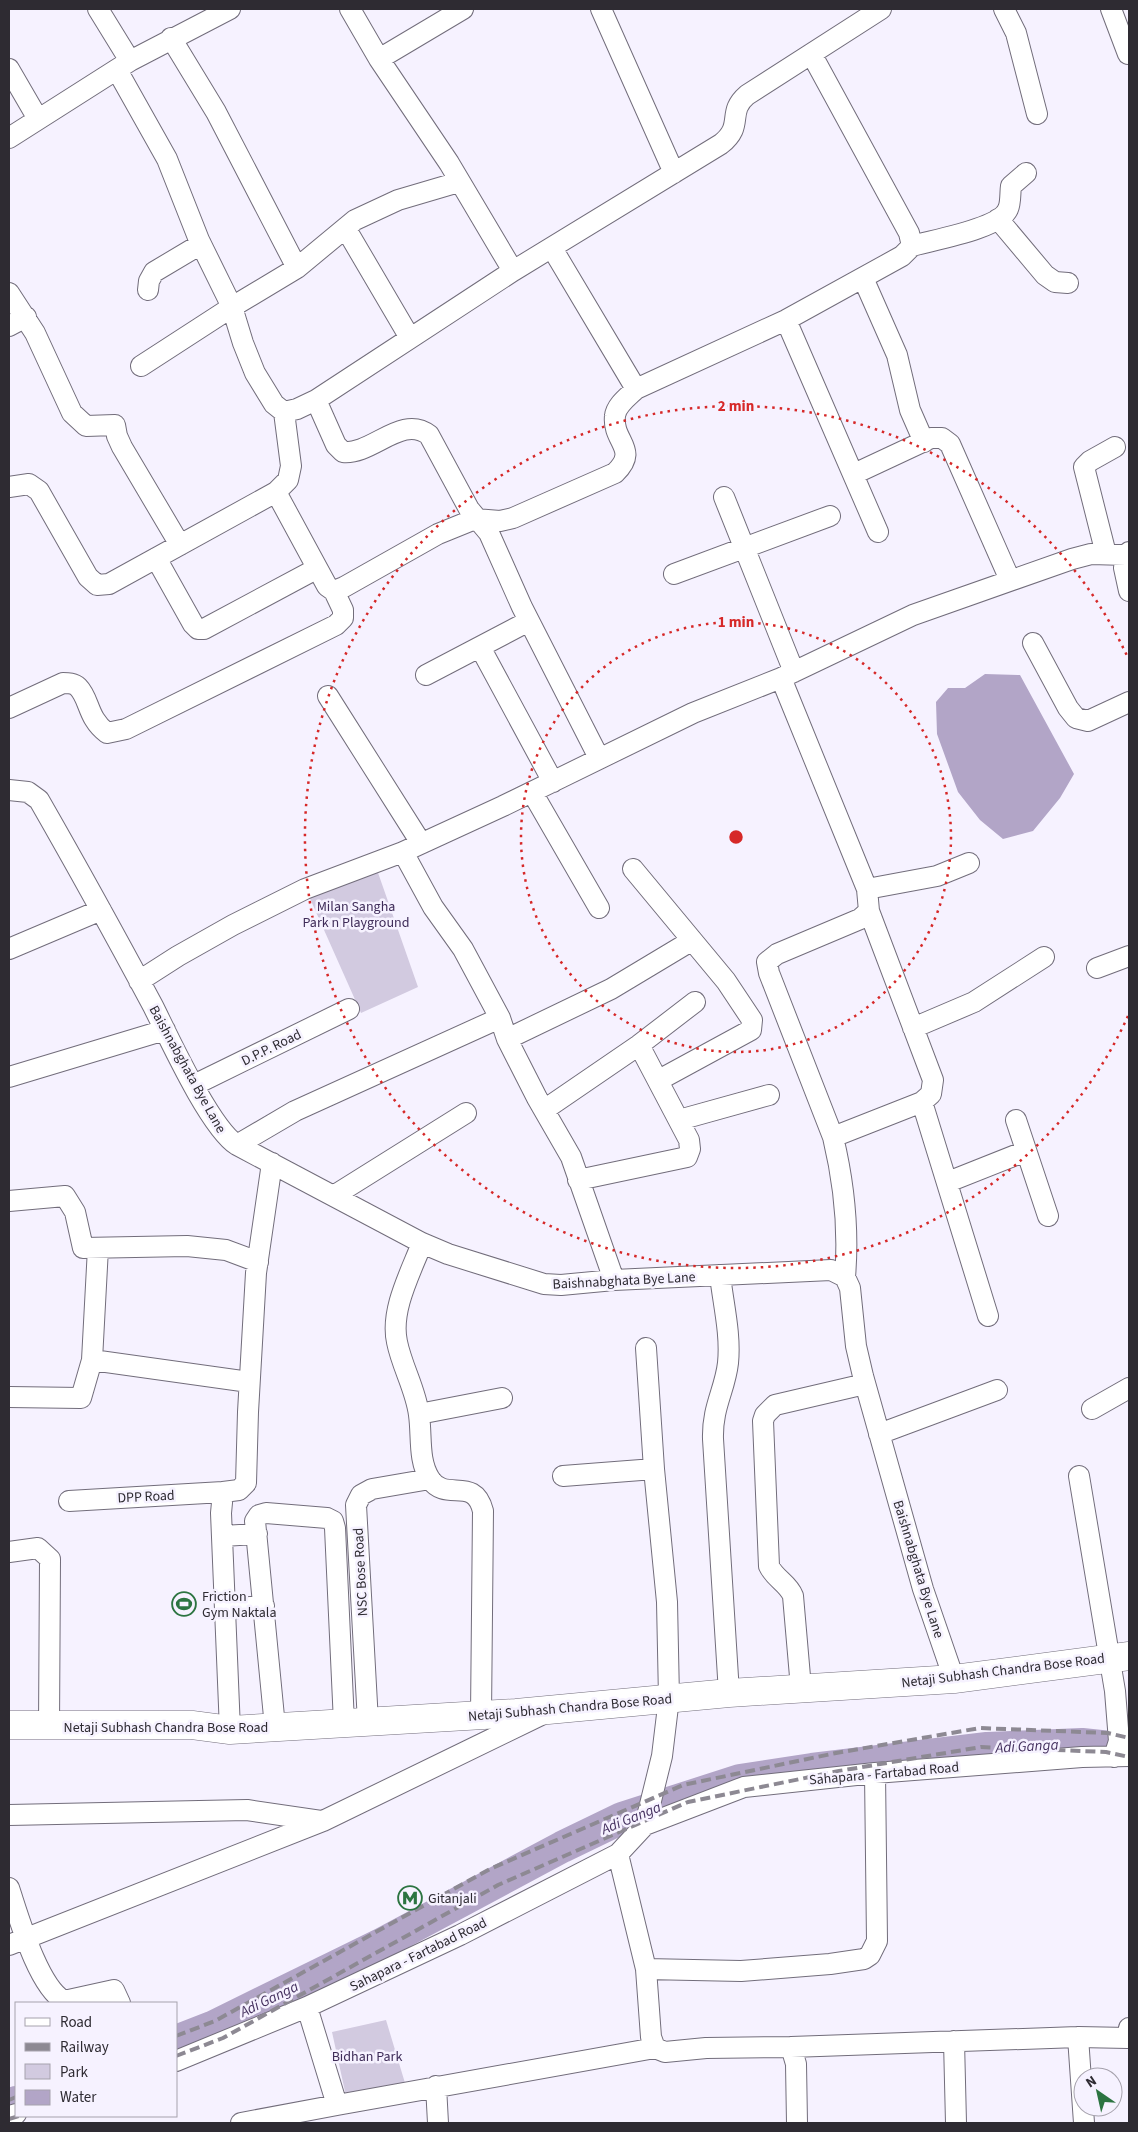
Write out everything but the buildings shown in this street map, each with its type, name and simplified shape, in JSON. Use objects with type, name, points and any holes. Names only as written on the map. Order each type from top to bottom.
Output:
[{"type":"main road","name":"Netaji Subhash Chandra Bose Road","points":[[9,1725],[192,1726],[230,1730],[481,1715],[729,1693],[954,1679],[1120,1657]]},
{"type":"street","points":[[9,487],[29,484],[39,491],[88,577],[97,585],[109,584],[276,492],[288,480],[291,466],[284,412],[274,404],[255,374],[232,307],[201,244],[167,160],[98,9]]},
{"type":"street","points":[[9,138],[123,65],[170,38],[230,9]]},
{"type":"street","points":[[350,9],[379,59],[414,108],[512,271]]},
{"type":"street","points":[[379,59],[463,9]]},
{"type":"street","points":[[601,9],[674,173]]},
{"type":"street","points":[[284,412],[297,409],[316,400],[512,271],[674,173],[732,135],[739,102],[747,95],[881,9]]},
{"type":"street","points":[[1004,9],[1016,33],[1037,114]]},
{"type":"street","points":[[1110,9],[1128,54]]},
{"type":"street","points":[[170,38],[216,112],[297,268]]},
{"type":"street","points":[[812,55],[909,233],[912,246]]},
{"type":"street","points":[[9,69],[38,119]]},
{"type":"street","points":[[334,591],[422,542],[475,519],[500,521],[513,518],[615,473],[624,464],[627,454],[616,430],[615,416],[620,405],[636,389],[786,320],[902,256],[912,246],[978,228],[998,219],[1008,209],[1011,186],[1026,172]]},
{"type":"street","points":[[141,366],[232,307],[297,268],[346,229],[374,210],[458,182]]},
{"type":"street","points":[[998,219],[1045,275],[1055,282],[1068,283]]},
{"type":"street","points":[[346,229],[410,338]]},
{"type":"street","points":[[148,290],[149,280],[154,272],[201,244]]},
{"type":"street","points":[[552,248],[636,389]]},
{"type":"street","points":[[863,278],[897,355],[910,410],[924,442]]},
{"type":"street","points":[[9,293],[17,322],[72,413],[86,426],[116,425],[117,436],[122,447],[180,545]]},
{"type":"street","points":[[786,320],[878,532]]},
{"type":"street","points":[[316,400],[336,444],[342,452],[353,453],[408,428],[420,428],[429,435],[475,519],[489,533],[529,621],[599,758]]},
{"type":"street","points":[[854,474],[932,438],[942,438],[950,444],[1010,580]]},
{"type":"street","points":[[1106,554],[1084,467],[1090,461],[1115,447]]},
{"type":"street","points":[[9,708],[63,683],[71,683],[78,687],[97,725],[107,733],[126,729],[336,625],[344,618],[343,610],[334,591],[327,586],[316,569],[276,492]]},
{"type":"street","points":[[724,498],[744,548],[788,675],[867,889],[869,911],[933,1080],[931,1094],[922,1102],[833,1137]]},
{"type":"street","points":[[674,574],[830,516]]},
{"type":"street","points":[[139,981],[194,947],[289,897],[403,852],[553,782],[693,713],[788,675],[904,619],[1072,558],[1106,554],[1128,554],[1124,568],[1129,591]]},
{"type":"street","points":[[156,558],[193,624],[198,629],[204,629],[316,569]]},
{"type":"street","points":[[426,675],[529,621]]},
{"type":"street","points":[[1034,643],[1068,708],[1076,718],[1088,721],[1129,702]]},
{"type":"street","points":[[480,647],[553,782]]},
{"type":"street","points":[[328,696],[421,843]]},
{"type":"street","name":"Baishnabghata Bye Lane","points":[[9,790],[28,792],[39,800],[101,910],[194,1085],[228,1140],[335,1195],[422,1243],[448,1254],[544,1284],[561,1285],[720,1274],[831,1270],[845,1277],[850,1288],[856,1346],[865,1384],[923,1588],[954,1679]]},
{"type":"street","points":[[532,792],[599,908]]},
{"type":"street","points":[[403,852],[433,907],[463,950],[500,1018],[507,1039],[544,1110],[571,1157],[614,1280]]},
{"type":"street","points":[[867,889],[937,876],[970,863]]},
{"type":"street","points":[[634,869],[691,941],[726,981],[752,1020],[751,1030],[659,1080]]},
{"type":"street","points":[[9,949],[101,910]]},
{"type":"street","points":[[845,1277],[848,1231],[833,1137],[769,973],[767,962],[777,954],[860,919],[869,911]]},
{"type":"street","points":[[507,1039],[611,989],[691,941]]},
{"type":"street","points":[[1097,968],[1129,956]]},
{"type":"street","points":[[914,1028],[974,1002],[1044,957]]},
{"type":"street","points":[[544,1110],[639,1045],[695,1002]]},
{"type":"street","name":"D.P.P. Road","points":[[194,1085],[348,1009]]},
{"type":"street","points":[[237,1145],[295,1111],[500,1018]]},
{"type":"street","points":[[9,1077],[165,1030]]},
{"type":"street","points":[[578,1180],[687,1157],[690,1149],[688,1140],[659,1080],[639,1045]]},
{"type":"street","points":[[679,1120],[769,1095]]},
{"type":"street","points":[[922,1102],[988,1316]]},
{"type":"street","points":[[335,1195],[466,1114]]},
{"type":"street","points":[[1016,1120],[1048,1216]]},
{"type":"street","points":[[948,1182],[1026,1151]]},
{"type":"street","name":"DPP Road","points":[[69,1501],[223,1492],[239,1490],[246,1483],[249,1382],[258,1262],[272,1163]]},
{"type":"street","points":[[9,1200],[65,1196],[75,1212],[83,1248],[186,1246],[226,1250],[258,1262]]},
{"type":"street","points":[[422,1243],[396,1318],[396,1341],[419,1414],[423,1460],[430,1479],[440,1489],[472,1492],[480,1498],[483,1511],[481,1715]]},
{"type":"street","points":[[9,1397],[81,1398],[92,1360],[98,1248]]},
{"type":"street","points":[[720,1274],[728,1346],[728,1365],[715,1408],[713,1438],[729,1693]]},
{"type":"street","points":[[646,1348],[654,1469],[667,1602],[669,1698],[662,1756],[646,1822]]},
{"type":"street","points":[[92,1360],[249,1382]]},
{"type":"street","points":[[801,1688],[793,1596],[787,1586],[775,1576],[769,1566],[763,1421],[765,1415],[776,1405],[865,1384]]},
{"type":"street","points":[[1092,1409],[1129,1388]]},
{"type":"street","points":[[879,1434],[997,1390]]},
{"type":"street","points":[[419,1414],[502,1398]]},
{"type":"street","points":[[563,1476],[654,1469]]},
{"type":"street","points":[[1079,1476],[1120,1657],[1119,1741],[1122,1757]]},
{"type":"street","name":"NSC Bose Road","points":[[356,1722],[356,1505],[361,1495],[372,1488],[430,1479]]},
{"type":"street","points":[[223,1492],[222,1536],[230,1730]]},
{"type":"street","points":[[275,1727],[255,1521],[258,1515],[266,1513],[327,1518],[333,1521],[356,1722]]},
{"type":"street","points":[[222,1536],[257,1534]]},
{"type":"street","points":[[9,1552],[38,1548],[50,1559],[49,1726]]},
{"type":"street","points":[[226,1609],[264,1606]]},
{"type":"street","points":[[18,1943],[323,1821],[552,1710]]},
{"type":"street","name":"Sahapara - Fartabad Road","points":[[178,2060],[307,2007],[460,1935],[618,1854],[646,1822],[744,1787],[875,1773],[1082,1757],[1122,1757]]},
{"type":"street","points":[[646,1969],[741,1971],[830,1964],[864,1959],[870,1955],[877,1941],[875,1773]]},
{"type":"street","points":[[9,1815],[247,1810],[323,1821]]},
{"type":"street","points":[[618,1854],[646,1969],[651,2037],[655,2048]]},
{"type":"street","points":[[9,1888],[18,1943],[55,1996],[64,2001],[114,1990],[120,2002]]},
{"type":"street","points":[[307,2007],[337,2105]]},
{"type":"street","points":[[241,2123],[436,2086],[655,2048],[664,2052],[706,2048],[791,2047],[1129,2034]]},
{"type":"street","points":[[1078,2037],[1084,2123]]},
{"type":"street","points":[[954,2041],[956,2123]]},
{"type":"street","points":[[791,2047],[796,2064],[797,2123]]},
{"type":"street","points":[[436,2086],[438,2123]]},
{"type":"green space","name":"Milan Sangha Park n Playground","points":[[376,867],[418,987],[361,1013],[308,894]]},
{"type":"green space","name":"Bidhan Park","points":[[386,2020],[405,2083],[346,2096],[332,2032]]},
{"type":"water","points":[[985,674],[1020,675],[1074,774],[1060,798],[1033,831],[1003,839],[980,820],[958,792],[937,734],[936,702],[948,688],[965,688]]},
{"type":"waterway","name":"Adi Ganga","points":[[178,2040],[212,2027],[383,1943],[562,1847],[622,1818],[740,1780],[812,1769],[987,1748],[1082,1744],[1129,1749]]},
{"type":"waterway","name":"Adi Ganga","points":[[9,2105],[15,2102]]},
{"type":"railway","points":[[178,2035],[215,2021],[490,1869],[683,1785],[836,1753],[980,1728],[1108,1733],[1129,1738]]},
{"type":"railway","points":[[178,2055],[223,2038],[498,1885],[688,1802],[839,1771],[981,1747],[1106,1752],[1129,1757]]},
{"type":"railway","points":[[9,2100],[15,2097]]},
{"type":"railway","points":[[9,2119],[16,2117]]},
{"type":"place","name":"Friction Gym Naktala","points":[[184,1604]]},
{"type":"place","name":"Gitanjali","points":[[410,1898]]}]
